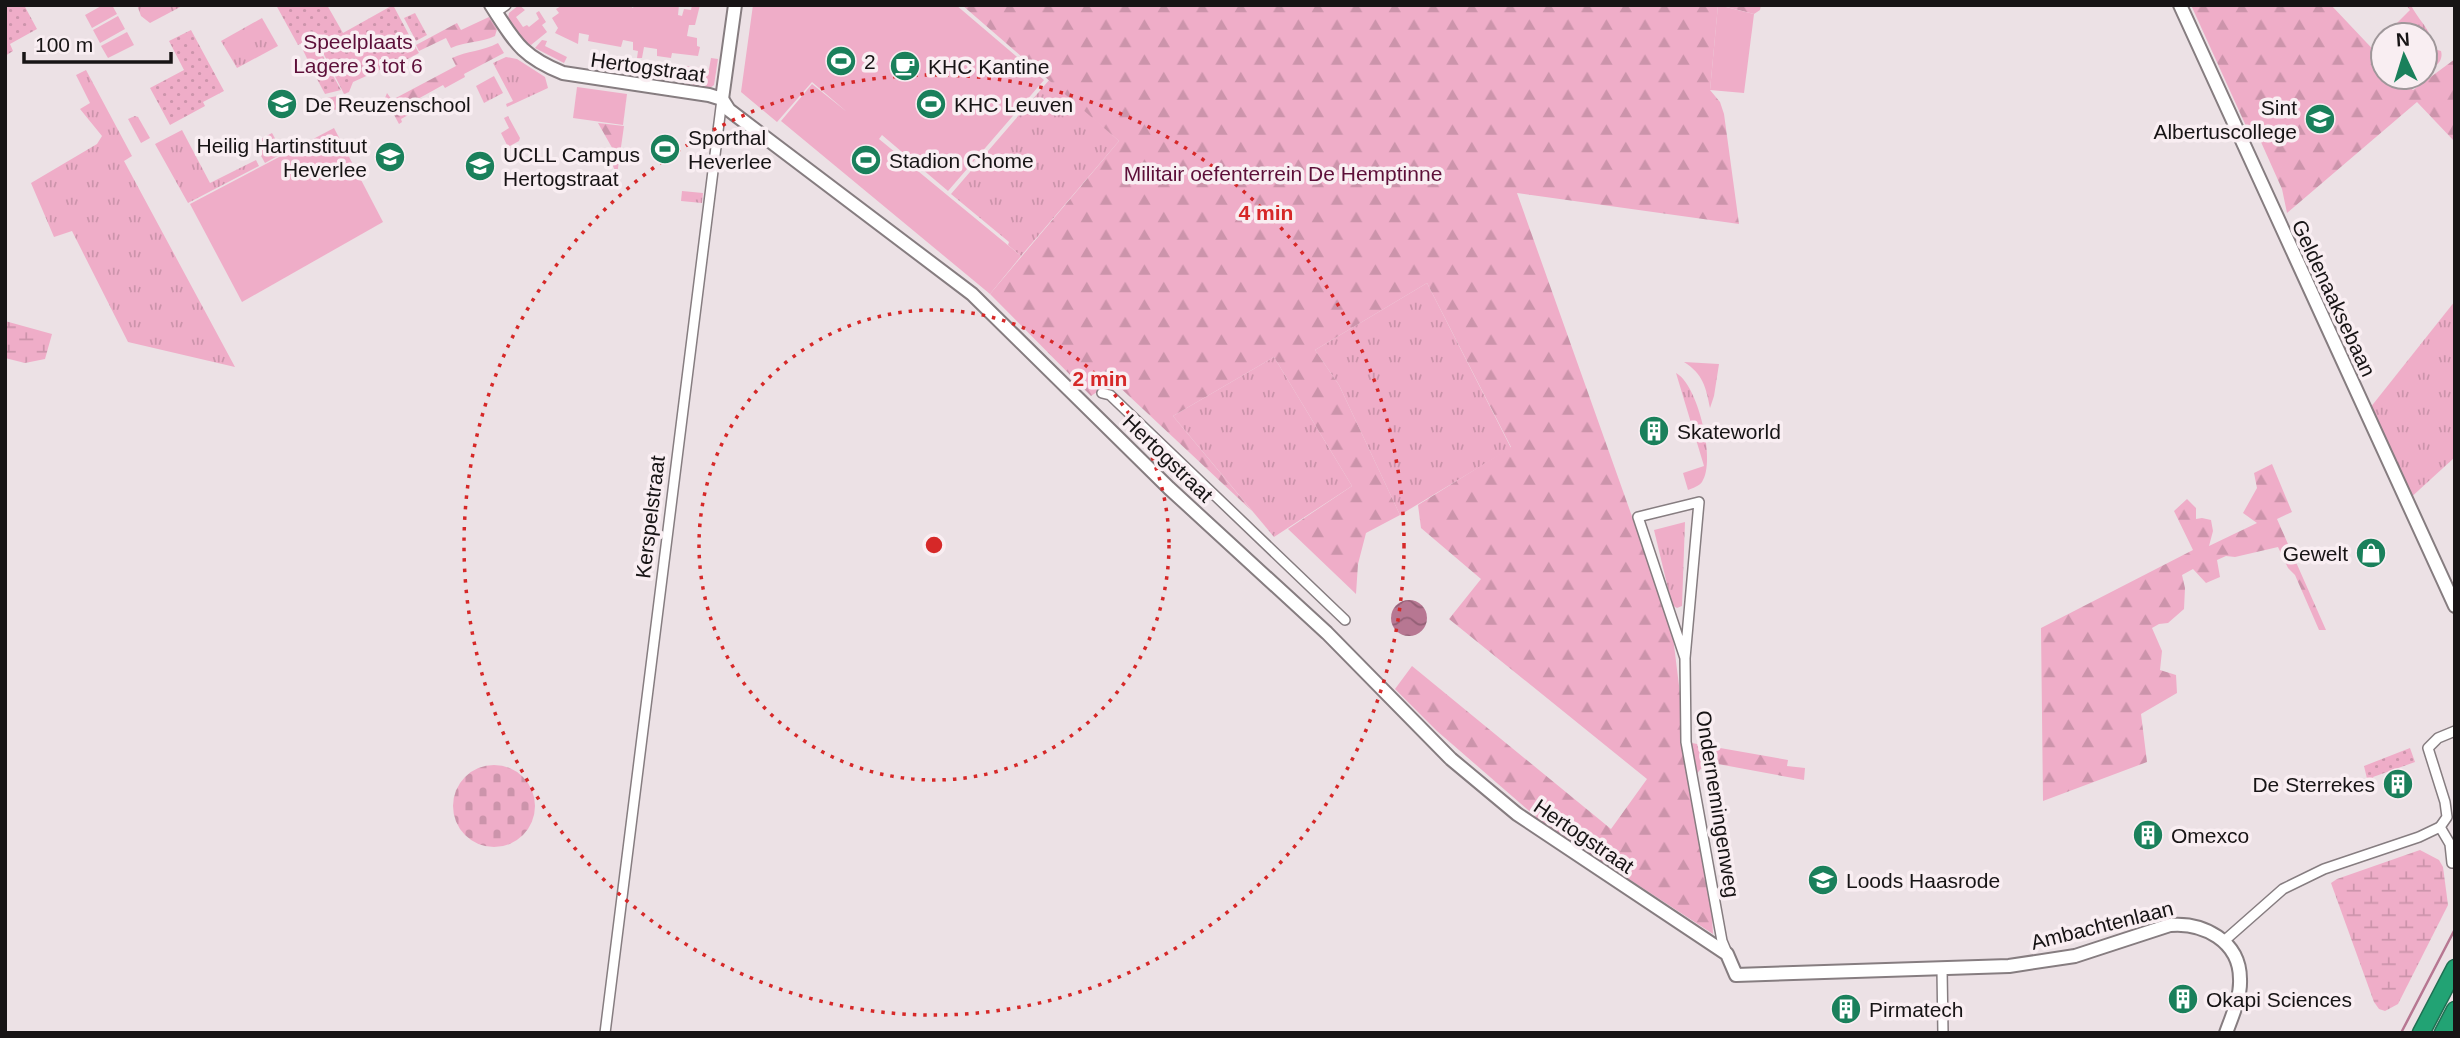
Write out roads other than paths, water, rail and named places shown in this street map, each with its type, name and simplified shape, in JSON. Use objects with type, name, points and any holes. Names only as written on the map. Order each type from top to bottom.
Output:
[{"type":"highway","points":[[2421,1033],[2455,968]]},
{"type":"highway","points":[[2443,1033],[2455,1010]]},
{"type":"street","name":"Kerspelstraat","points":[[605,1033],[735,5]]},
{"type":"street","name":"Geldenaaksebaan","points":[[2180,5],[2455,606]]},
{"type":"street","name":"Hertogstraat","points":[[497,8],[519,47],[536,60],[563,73],[722,99],[729,110],[972,294],[1169,488],[1327,633],[1451,759],[1517,814],[1727,954]]},
{"type":"street","points":[[1102,393],[1110,395],[1345,620]]},
{"type":"street","name":"Ondernemingenweg","points":[[1685,658],[1638,517],[1699,502],[1685,658],[1686,742],[1722,941],[1727,954]]},
{"type":"street","points":[[2225,1033],[2241,979],[2232,953],[2224,941],[2283,889],[2324,869],[2420,837],[2440,827],[2447,817],[2445,802],[2428,748],[2438,738],[2455,731]]},
{"type":"street","points":[[2440,827],[2449,844],[2452,863]]},
{"type":"street","name":"Ambachtenlaan","points":[[1727,954],[1736,975],[1942,970],[2009,966],[2075,956],[2170,925],[2198,926],[2213,932],[2224,941]]},
{"type":"street","points":[[1942,970],[1943,1033]]},
{"type":"water","points":[[1409,600],[1422,605],[1427,618],[1422,631],[1409,636],[1396,631],[1391,618],[1396,605]]},
{"type":"waterway","points":[[2401,1033],[2455,929]]},
{"type":"place","name":"2","points":[[841,61]]},
{"type":"place","name":"KHC Kantine","points":[[905,66]]},
{"type":"place","name":"De Reuzenschool","points":[[282,104]]},
{"type":"place","name":"KHC Leuven","points":[[931,104]]},
{"type":"place","name":"Sint Albertuscollege","points":[[2320,119]]},
{"type":"place","name":"Sporthal Heverlee","points":[[665,149]]},
{"type":"place","name":"Heilig Hartinstituut Heverlee","points":[[390,157]]},
{"type":"place","name":"Stadion Chome","points":[[866,160]]},
{"type":"place","name":"UCLL Campus Hertogstraat","points":[[480,166]]},
{"type":"place","name":"Skateworld","points":[[1654,431]]},
{"type":"place","name":"Gewelt","points":[[2371,553]]},
{"type":"place","name":"De Sterrekes","points":[[2398,784]]},
{"type":"place","name":"Omexco","points":[[2148,835]]},
{"type":"place","name":"Loods Haasrode","points":[[1823,880]]},
{"type":"place","name":"Okapi Sciences","points":[[2183,999]]},
{"type":"place","name":"Pirmatech","points":[[1846,1009]]},
{"type":"park label","name":"Speelplaats Lagere 3 tot 6","points":[[358,53]]},
{"type":"park label","name":"Militair oefenterrein De Hemptinne","points":[[1283,173]]}]
